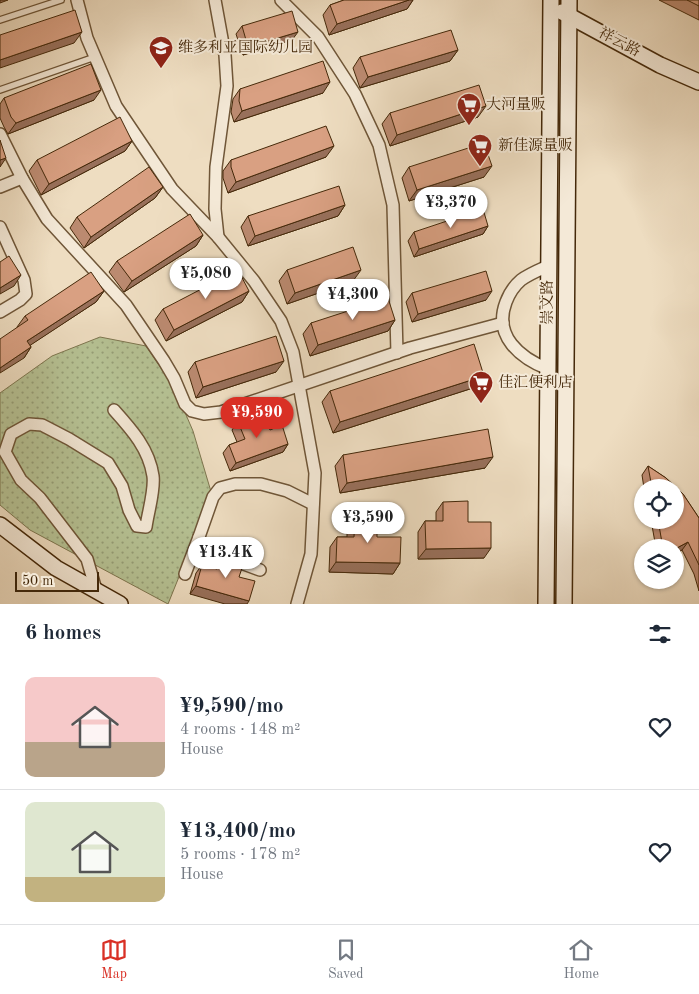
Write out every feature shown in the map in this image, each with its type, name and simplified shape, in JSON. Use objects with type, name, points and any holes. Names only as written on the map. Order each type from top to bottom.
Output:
[{"type":"main road","name":"崇文路","points":[[564,604],[569,0]]},
{"type":"main road","name":"崇文路","points":[[546,604],[548,2]]},
{"type":"main road","name":"祥云路","points":[[548,2],[569,16],[660,65],[699,82]]},
{"type":"main road","points":[[0,525],[56,568],[120,604]]},
{"type":"street","points":[[77,0],[87,38],[116,106],[172,189],[218,237],[254,282],[281,321],[292,352],[315,473],[311,554],[297,604]]},
{"type":"street","points":[[215,0],[225,55],[227,86],[216,166],[215,209],[218,237]]},
{"type":"street","points":[[281,0],[318,37],[355,94],[379,145],[393,205],[397,353]]},
{"type":"street","points":[[0,134],[22,178],[47,219],[126,305],[164,361],[174,378],[185,404],[192,411],[204,414],[221,412],[397,353],[503,323]]},
{"type":"street","points":[[0,186],[22,178]]},
{"type":"street","points":[[0,227],[3,243],[24,280],[26,294],[20,300],[0,312]]},
{"type":"street","points":[[548,266],[532,274],[514,287],[503,310],[503,323],[512,346],[532,363],[548,369]]},
{"type":"street","points":[[96,590],[87,559],[40,498],[21,480],[5,452],[11,434],[29,424],[42,425],[69,439],[108,463],[122,486],[129,510],[137,526],[146,527],[153,477],[145,450],[137,435],[114,410]]},
{"type":"street","points":[[185,574],[213,497],[220,488],[235,484],[261,484],[287,491],[313,504]]},
{"type":"street","points":[[199,538],[201,548],[260,570]]},
{"type":"lane","points":[[0,20],[61,0]]},
{"type":"lane","points":[[0,90],[95,57]]},
{"type":"green space","points":[[100,337],[146,346],[174,387],[193,431],[212,495],[168,604],[30,530],[0,505],[0,393],[52,356]]},
{"type":"building","points":[[344,0],[409,0],[337,24],[330,5]]},
{"type":"building","points":[[687,0],[699,0],[699,6]]},
{"type":"building","points":[[75,10],[82,32],[0,60],[0,35]]},
{"type":"building","points":[[292,11],[298,32],[248,47],[242,26]]},
{"type":"building","points":[[451,30],[458,50],[368,77],[360,57]]},
{"type":"building","points":[[323,61],[330,82],[242,111],[239,101],[240,89]]},
{"type":"building","points":[[91,64],[101,90],[16,123],[11,117],[4,98]]},
{"type":"building","points":[[479,85],[486,106],[397,135],[390,113]]},
{"type":"building","points":[[120,117],[132,141],[49,184],[37,160]]},
{"type":"building","points":[[326,126],[334,146],[236,182],[231,167],[231,160]]},
{"type":"building","points":[[0,140],[6,158],[0,160]]},
{"type":"building","points":[[484,143],[492,166],[417,190],[409,167]]},
{"type":"building","points":[[149,167],[163,187],[91,237],[77,217]]},
{"type":"building","points":[[339,186],[345,205],[255,236],[248,216]]},
{"type":"building","points":[[483,209],[488,226],[419,249],[414,232]]},
{"type":"building","points":[[190,214],[203,235],[132,281],[117,261]]},
{"type":"building","points":[[353,247],[361,270],[295,293],[287,270]]},
{"type":"building","points":[[9,256],[21,275],[0,288],[0,262]]},
{"type":"building","points":[[238,270],[249,291],[174,330],[163,309]]},
{"type":"building","points":[[486,271],[492,291],[418,314],[412,293]]},
{"type":"building","points":[[91,272],[104,291],[27,341],[31,347],[0,368],[0,339],[28,320],[25,316]]},
{"type":"building","points":[[388,298],[395,320],[318,345],[311,323]]},
{"type":"building","points":[[276,336],[284,361],[203,387],[195,362]]},
{"type":"building","points":[[474,344],[484,376],[340,422],[330,391]]},
{"type":"building","points":[[263,413],[270,430],[282,425],[288,444],[236,463],[229,445],[245,439],[238,422]]},
{"type":"building","points":[[488,429],[493,457],[347,483],[343,455]]},
{"type":"building","points":[[648,466],[667,479],[650,479]]},
{"type":"building","points":[[684,496],[699,518],[699,565],[688,542],[684,544],[684,539],[661,539],[660,529],[684,529]]},
{"type":"building","points":[[468,501],[468,522],[491,522],[491,548],[426,549],[425,521],[443,521],[443,502]]},
{"type":"building","points":[[355,514],[377,514],[377,537],[401,537],[400,563],[336,562],[337,537],[354,537]]},
{"type":"building","points":[[221,554],[244,562],[239,577],[255,581],[249,601],[196,586],[202,565],[217,569]]},
{"type":"place","name":"维多利亚国际幼儿园","points":[[161,69]]},
{"type":"place","name":"大河量贩","points":[[469,126]]},
{"type":"place","name":"新佳源量贩","points":[[480,167]]},
{"type":"place","name":"佳汇便利店","points":[[481,404]]}]
